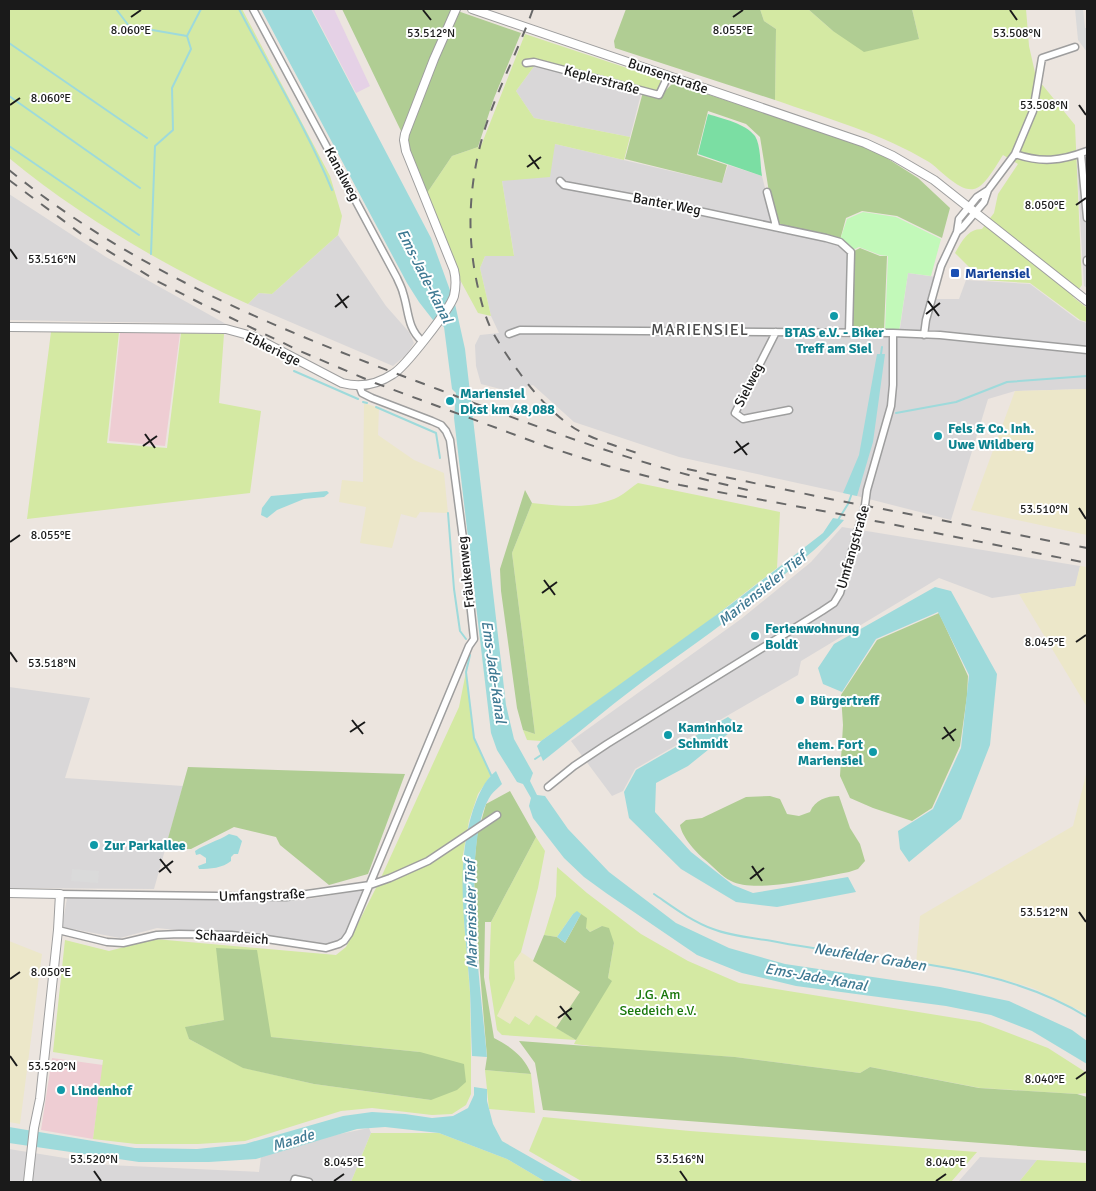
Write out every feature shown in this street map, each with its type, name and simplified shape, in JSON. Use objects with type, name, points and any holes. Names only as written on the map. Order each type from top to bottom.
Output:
[{"type":"street","name":"Kanalweg","points":[[253,9],[397,278],[403,293],[409,322],[415,335],[422,342]]},
{"type":"street","points":[[359,386],[376,383],[395,373],[434,328],[452,302],[456,281],[454,270],[406,151],[404,140],[434,59],[456,9]]},
{"type":"street","name":"Bunsenstraße","points":[[472,9],[865,143],[919,170],[968,206],[1087,301]]},
{"type":"street","points":[[957,232],[984,202],[988,190],[1015,154],[1033,111],[1042,58],[1075,47]]},
{"type":"street","name":"Keplerstraße","points":[[526,63],[534,62],[659,94],[668,76]]},
{"type":"street","points":[[1015,154],[1035,160],[1055,160],[1084,153],[1087,218]]},
{"type":"street","name":"Banter Weg","points":[[560,180],[564,186],[776,226],[840,242],[851,252],[848,332]]},
{"type":"street","points":[[924,334],[926,320],[942,266],[957,232],[958,219],[980,194],[988,190]]},
{"type":"street","points":[[767,192],[776,226]]},
{"type":"street","name":"Ebkeriege","points":[[9,327],[226,329],[252,336],[342,383],[359,386]]},
{"type":"street","points":[[509,334],[520,330],[893,333],[924,334],[1087,350]]},
{"type":"street","name":"Sielweg","points":[[776,332],[732,414],[743,420],[788,410]]},
{"type":"street","name":"Umfangstraße","points":[[548,786],[607,744],[822,611],[838,598],[891,406],[893,333]]},
{"type":"street","name":"Fräukenweg","points":[[359,386],[362,393],[432,420],[441,425],[446,431],[452,452],[474,639],[465,654],[370,885]]},
{"type":"street","name":"Umfangstraße","points":[[9,893],[286,897],[370,885],[428,861],[497,815]]},
{"type":"street","name":"Schaardeich","points":[[58,930],[107,942],[123,943],[157,935],[179,934],[250,937],[326,948],[333,947],[344,941],[349,934],[370,885]]},
{"type":"street","points":[[28,1182],[34,1128],[40,1099],[58,930],[60,894]]},
{"type":"street","points":[[294,1182],[295,1179],[309,1182]]},
{"type":"shaded area","points":[[312,9],[334,9],[370,86],[356,93]]},
{"type":"shaded area","points":[[1075,9],[1083,9],[1085,28],[1087,28],[1087,52],[1078,40]]},
{"type":"shaded area","points":[[535,65],[641,94],[630,137],[534,118],[516,91]]},
{"type":"shaded area","points":[[555,144],[722,183],[728,165],[762,176],[775,228],[839,243],[849,253],[846,334],[899,335],[908,273],[936,277],[931,299],[959,299],[966,280],[1030,284],[1078,320],[1087,323],[1087,389],[1015,391],[988,399],[951,520],[857,496],[679,457],[574,422],[533,385],[508,391],[481,384],[476,366],[475,345],[480,335],[499,333],[491,316],[480,268],[485,256],[514,255],[502,181]]},
{"type":"shaded area","points":[[1087,155],[1087,288],[1084,286],[1077,166]]},
{"type":"shaded area","points":[[9,194],[106,257],[226,324],[9,320]]},
{"type":"shaded area","points":[[338,235],[386,306],[409,332],[414,343],[407,354],[393,366],[248,304],[259,293],[272,294]]},
{"type":"shaded area","points":[[120,333],[180,333],[165,446],[109,441]]},
{"type":"shaded area","points":[[1087,389],[1087,535],[971,510],[1015,391]]},
{"type":"shaded area","points":[[364,403],[379,408],[378,435],[414,460],[444,473],[448,513],[420,512],[416,518],[401,514],[392,548],[360,543],[366,507],[339,502],[342,480],[363,482]]},
{"type":"shaded area","points":[[842,527],[1080,566],[1076,586],[992,598],[939,578],[801,661],[798,675],[635,769],[623,791],[612,796],[571,741],[741,619],[811,562]]},
{"type":"shaded area","points":[[1080,566],[1087,567],[1087,707],[1019,594],[1075,586]]},
{"type":"shaded area","points":[[9,687],[90,698],[65,778],[183,786],[154,889],[9,888]]},
{"type":"shaded area","points":[[1087,771],[1087,1014],[1033,988],[978,972],[916,964],[920,916],[1073,826]]},
{"type":"shaded area","points":[[72,869],[99,871],[98,883],[71,881]]},
{"type":"shaded area","points":[[367,889],[343,940],[329,946],[157,928],[120,938],[62,927],[67,898],[275,901],[303,900]]},
{"type":"shaded area","points":[[9,941],[42,954],[20,1124],[9,1122]]},
{"type":"shaded area","points":[[521,952],[580,992],[556,1028],[536,1015],[529,1025],[516,1016],[510,1024],[497,1016],[515,979],[514,962]]},
{"type":"shaded area","points":[[52,1058],[103,1065],[93,1139],[41,1130]]},
{"type":"shaded area","points":[[369,1128],[371,1133],[351,1182],[9,1182],[9,1149],[108,1165],[259,1172],[261,1157],[330,1136]]},
{"type":"shaded area","points":[[980,1157],[1037,1160],[1019,1182],[958,1182]]},
{"type":"green space","points":[[9,9],[242,9],[330,176],[342,216],[338,235],[272,294],[259,293],[248,304],[154,257],[64,200],[9,158]]},
{"type":"green space","points":[[342,9],[452,9],[521,33],[494,98],[478,147],[452,156],[427,193],[401,131]]},
{"type":"green space","points":[[626,9],[760,9],[764,21],[776,29],[775,100],[615,48],[614,41]]},
{"type":"green space","points":[[760,9],[808,9],[833,31],[919,39],[912,9],[1026,9],[1029,46],[1036,77],[1075,125],[1082,285],[1073,297],[1087,308],[1087,322],[1080,320],[1030,283],[982,280],[955,253],[966,237],[972,231],[982,229],[994,213],[998,194],[1018,164],[1003,155],[982,185],[978,188],[968,189],[950,180],[929,162],[893,143],[854,127],[775,100],[776,29],[764,21]]},
{"type":"green space","points":[[808,9],[912,9],[919,39],[864,52],[833,31]]},
{"type":"green space","points":[[525,34],[660,79],[661,85],[657,90],[641,94],[535,65],[516,91],[534,118],[630,137],[624,160],[555,144],[550,177],[502,181],[514,256],[485,256],[480,268],[491,316],[478,313],[459,278],[427,193],[452,156],[481,146]]},
{"type":"green space","points":[[673,83],[871,148],[918,178],[950,208],[942,238],[897,216],[862,211],[846,218],[840,240],[777,223],[769,192],[760,137],[746,124],[708,111],[697,155],[727,165],[722,183],[625,159],[643,92],[661,98]]},
{"type":"green space","points":[[708,114],[740,125],[755,136],[759,150],[762,176],[698,154]]},
{"type":"green space","points":[[863,212],[896,217],[941,239],[931,276],[908,273],[899,332],[885,331],[888,256],[859,247],[851,251],[840,240],[847,219]]},
{"type":"green space","points":[[860,248],[880,256],[887,256],[884,331],[850,329],[852,252]]},
{"type":"green space","points":[[51,332],[119,332],[107,443],[167,448],[181,333],[224,334],[219,403],[261,411],[250,493],[27,519]]},
{"type":"green space","points":[[638,483],[780,512],[777,568],[688,637],[541,741],[527,740],[523,730],[535,734],[512,553],[532,503],[572,506],[592,505],[618,497]]},
{"type":"green space","points":[[525,490],[532,503],[512,553],[535,734],[523,730],[517,708],[501,591],[500,569]]},
{"type":"green space","points":[[939,613],[968,676],[967,696],[960,746],[932,808],[912,821],[850,798],[840,776],[843,725],[841,695],[877,640]]},
{"type":"green space","points":[[466,672],[474,738],[491,775],[478,794],[469,821],[463,855],[464,921],[470,992],[471,1056],[471,1094],[466,1105],[452,1114],[432,1115],[372,1108],[341,1111],[245,1141],[198,1144],[136,1144],[93,1139],[103,1060],[53,1052],[65,940],[109,951],[155,939],[336,955],[346,947],[379,882],[459,707]],"holes":[[[224,1020],[271,1037],[420,1052],[431,1100],[314,1084],[244,1068],[189,1039],[186,1027]]]},
{"type":"green space","points":[[188,767],[405,774],[368,874],[329,885],[280,845],[276,837],[234,827],[191,849],[165,849]]},
{"type":"green space","points":[[510,791],[536,837],[491,922],[485,922],[484,977],[494,1038],[516,1053],[525,1062],[531,1074],[485,1070],[487,1057],[475,912],[474,868],[477,836],[486,804]]},
{"type":"green space","points":[[770,796],[780,799],[787,814],[799,816],[810,812],[815,804],[821,800],[839,796],[850,828],[860,844],[865,861],[858,869],[849,872],[789,883],[756,886],[742,885],[720,874],[689,844],[681,830],[680,825],[686,820],[702,818],[746,797]]},
{"type":"green space","points":[[536,837],[545,851],[538,888],[521,952],[514,962],[515,979],[497,1016],[510,1024],[515,1016],[529,1025],[536,1015],[576,1040],[502,1035],[497,1030],[489,978],[491,922]]},
{"type":"green space","name":"J.G. Am Seedeich e.V.","points":[[557,867],[587,893],[641,934],[688,961],[739,983],[980,1022],[1048,1048],[1087,1073],[1087,1093],[980,1088],[870,1067],[860,1073],[735,1057],[615,1049],[574,1044],[608,978],[614,943],[602,926],[590,932],[573,914],[557,937],[544,935],[556,896]]},
{"type":"green space","points":[[581,914],[587,918],[586,928],[590,932],[602,926],[609,928],[614,943],[608,978],[612,981],[576,1040],[556,1028],[580,992],[533,961],[544,935],[557,937],[565,943]]},
{"type":"green space","points":[[216,948],[257,950],[271,1037],[420,1052],[464,1064],[466,1082],[457,1090],[431,1100],[314,1084],[243,1068],[189,1039],[185,1027],[224,1020]]},
{"type":"green space","points":[[519,1041],[735,1057],[860,1073],[870,1067],[979,1088],[1077,1094],[1087,1097],[1087,1151],[543,1110],[535,1063]]},
{"type":"green space","points":[[485,1070],[531,1074],[535,1113],[489,1109]]},
{"type":"green space","points":[[543,1117],[690,1131],[977,1152],[951,1182],[583,1182],[529,1151]]},
{"type":"green space","points":[[371,1133],[439,1133],[507,1159],[546,1182],[351,1182]]},
{"type":"green space","points":[[1037,1160],[1087,1163],[1087,1182],[1019,1182]]},
{"type":"water","name":"Ems-Jade-Kanal","points":[[261,9],[311,9],[431,238],[455,304],[465,349],[506,705],[514,739],[533,773],[530,781],[537,795],[545,796],[568,829],[609,872],[676,923],[729,948],[785,964],[940,987],[1009,1001],[1072,1030],[1087,1041],[1087,1064],[1032,1031],[991,1015],[946,1006],[796,986],[742,973],[697,955],[584,877],[564,858],[533,818],[529,806],[531,798],[523,784],[517,782],[497,750],[491,733],[454,418],[456,393],[452,389],[444,327],[435,319],[433,320],[407,283]]},
{"type":"water","points":[[877,354],[885,354],[873,442],[857,496],[843,493],[859,455]]},
{"type":"water","points":[[327,491],[329,493],[324,497],[304,499],[277,510],[267,518],[261,515],[262,508],[271,496]]},
{"type":"water","points":[[833,518],[844,520],[805,558],[734,615],[628,693],[543,761],[537,746],[541,741],[730,605],[823,533]]},
{"type":"water","points":[[935,587],[951,591],[997,674],[990,745],[961,819],[909,862],[900,849],[898,831],[933,809],[961,748],[969,675],[938,612],[876,639],[842,692],[823,684],[818,668],[834,644]]},
{"type":"water","points":[[728,717],[739,725],[688,766],[656,783],[655,812],[691,852],[733,885],[753,893],[848,877],[856,892],[777,907],[736,902],[681,869],[629,818],[624,792],[636,770]]},
{"type":"water","points":[[496,771],[502,784],[491,795],[481,817],[476,847],[474,883],[475,922],[487,1057],[472,1056],[463,877],[467,832],[473,810],[479,794]]},
{"type":"water","points":[[229,834],[237,836],[242,841],[238,854],[234,854],[231,857],[231,861],[220,867],[199,869],[198,866],[206,863],[206,858],[200,854],[196,855],[195,851]]},
{"type":"water","points":[[577,911],[581,914],[565,943],[557,937]]},
{"type":"water","name":"Maade","points":[[474,1087],[487,1089],[487,1101],[493,1124],[502,1141],[574,1182],[546,1182],[507,1159],[439,1133],[385,1127],[357,1129],[256,1159],[209,1162],[139,1162],[9,1143],[9,1127],[135,1148],[197,1149],[245,1144],[343,1116],[372,1112],[432,1118],[453,1116],[468,1108],[474,1095]]},
{"type":"waterway","points":[[116,9],[129,26],[187,36]]},
{"type":"waterway","points":[[151,254],[155,146],[173,130],[172,88],[191,49],[187,36],[201,9]]},
{"type":"waterway","points":[[239,9],[299,121],[332,190]]},
{"type":"waterway","points":[[9,43],[147,138]]},
{"type":"waterway","points":[[9,96],[140,188]]},
{"type":"waterway","points":[[9,146],[139,235]]},
{"type":"waterway","name":"Mariensieler Tief","points":[[881,354],[882,347]]},
{"type":"waterway","points":[[294,371],[358,399]]},
{"type":"waterway","points":[[896,413],[956,402],[1007,382],[1087,376]]},
{"type":"waterway","points":[[363,402],[367,403]]},
{"type":"waterway","points":[[376,407],[436,433],[440,458]]},
{"type":"waterway","name":"Mariensieler Tief","points":[[838,520],[848,504],[852,493]]},
{"type":"waterway","points":[[448,513],[454,589],[460,631],[466,639]]},
{"type":"waterway","points":[[470,655],[466,672],[474,738],[491,775]]},
{"type":"waterway","name":"Mariensieler Tief","points":[[535,759],[541,755]]},
{"type":"waterway","name":"Neufelder Graben","points":[[654,894],[690,918],[720,931],[811,948],[975,973],[1014,984],[1052,998],[1087,1017]]},
{"type":"railway","points":[[533,9],[491,111],[476,164],[470,219],[472,255],[479,292],[486,317],[495,336],[515,367],[543,401],[577,430],[637,453]]},
{"type":"railway","points":[[9,170],[58,207],[109,241],[215,298],[270,323],[382,368],[557,434],[676,472],[757,492]]},
{"type":"railway","points":[[9,180],[84,236],[157,281],[202,304],[300,351],[375,383],[548,447],[608,466],[680,485],[850,516],[1087,563]]},
{"type":"railway","points":[[687,469],[830,499],[1087,548]]},
{"type":"place","name":"Mariensiel","points":[[955,273]]},
{"type":"place","name":"BTAS e.V. - Biker Treff am Siel","points":[[834,316]]},
{"type":"place","name":"Mariensiel Dkst km 48,088","points":[[450,401]]},
{"type":"place","name":"Fels & Co. Inh. Uwe Wildberg","points":[[938,436]]},
{"type":"place","name":"Ferienwohnung Boldt","points":[[755,636]]},
{"type":"place","name":"Bürgertreff","points":[[800,700]]},
{"type":"place","name":"Kaminholz Schmidt","points":[[668,735]]},
{"type":"place","name":"ehem. Fort Mariensiel","points":[[873,752]]},
{"type":"place","name":"Zur Parkallee","points":[[94,845]]},
{"type":"place","name":"Lindenhof","points":[[61,1090]]},
{"type":"district","name":"MARIENSIEL","points":[[700,330]]}]
